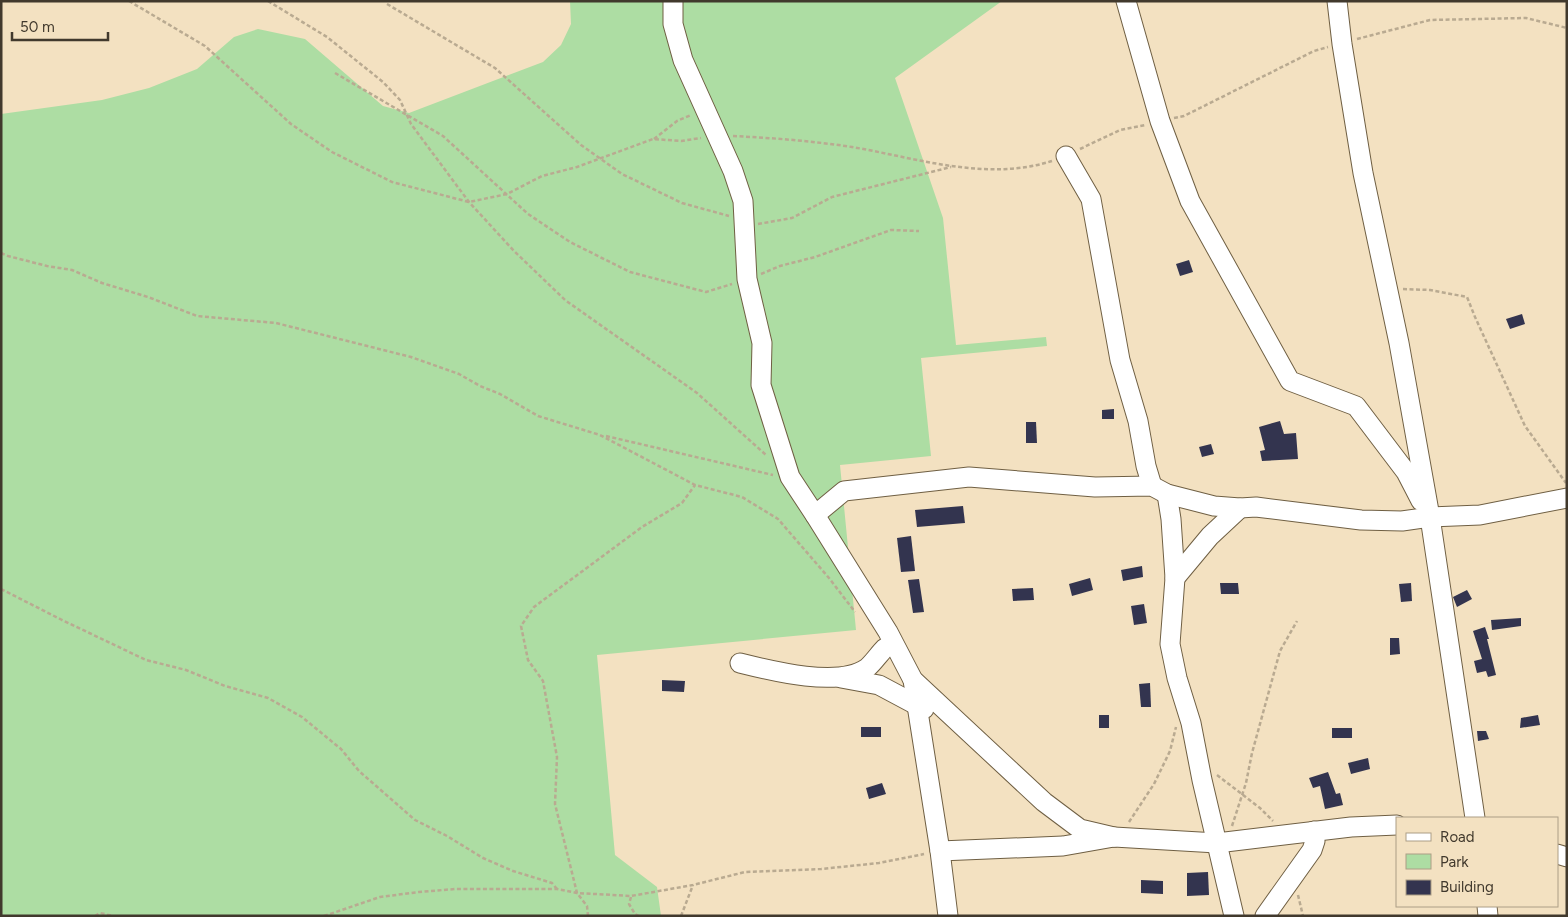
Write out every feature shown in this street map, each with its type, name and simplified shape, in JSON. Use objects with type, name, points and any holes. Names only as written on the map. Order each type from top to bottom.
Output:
[{"type":"street","points":[[672,1],[673,24],[683,60],[733,171],[743,201],[747,279],[762,343],[761,385],[790,477],[888,632],[913,680],[1044,802],[1080,829],[1112,837],[1222,842],[1351,827],[1396,825]]},
{"type":"street","points":[[1126,1],[1160,121],[1190,201],[1290,381],[1356,406],[1406,472],[1430,518]]},
{"type":"street","points":[[1337,1],[1363,173],[1388,288],[1430,518],[1475,817]]},
{"type":"street","points":[[1066,156],[1091,199],[1120,360],[1138,421],[1146,466],[1172,518],[1175,578],[1170,644],[1177,678],[1191,723],[1202,780],[1222,842],[1234,916]]},
{"type":"street","points":[[815,515],[844,491],[969,477],[1159,490],[1214,506],[1256,507],[1361,520],[1402,521],[1480,515],[1567,498]]},
{"type":"street","points":[[1175,578],[1210,536],[1240,508]]},
{"type":"street","points":[[740,663],[772,671],[808,676],[850,676],[868,667],[885,648]]},
{"type":"street","points":[[837,677],[879,685],[950,725],[966,728]]},
{"type":"street","points":[[913,680],[940,851],[948,916]]},
{"type":"street","points":[[1265,916],[1312,850],[1315,840],[1314,831]]},
{"type":"street","points":[[940,851],[1063,846],[1112,837]]},
{"type":"path","points":[[129,1],[205,46],[291,124],[332,152],[392,182],[469,202],[507,194],[542,176],[577,167],[653,140],[677,121],[706,110]]},
{"type":"path","points":[[268,1],[327,37],[376,77],[400,100],[412,124],[469,202],[514,251],[565,300],[697,393],[768,457]]},
{"type":"path","points":[[388,4],[495,68],[581,146],[622,174],[682,203],[759,224],[792,218],[832,197],[953,166]]},
{"type":"path","points":[[653,140],[681,141],[717,135],[768,137],[850,147],[953,166],[996,170],[1042,164],[1066,156],[1120,130],[1184,116],[1314,51],[1430,20],[1526,18],[1567,28]]},
{"type":"path","points":[[335,73],[443,136],[528,214],[570,242],[630,272],[706,292],[891,230],[919,231]]},
{"type":"path","points":[[1,252],[8,256],[47,266],[72,270],[102,283],[148,297],[198,316],[276,323],[411,357],[459,374],[480,386],[500,394],[538,416],[600,435],[763,474],[790,477]]},
{"type":"path","points":[[1388,288],[1430,290],[1466,296],[1525,426],[1567,485]]},
{"type":"path","points":[[600,435],[695,485],[742,497],[778,518],[856,612]]},
{"type":"path","points":[[588,916],[587,906],[577,893],[555,804],[557,757],[544,681],[528,660],[521,626],[534,607],[642,527],[682,503],[695,485]]},
{"type":"path","points":[[1,589],[146,660],[186,670],[226,686],[268,698],[302,716],[341,749],[359,771],[415,820],[447,836],[483,858],[512,871],[552,883],[557,889]]},
{"type":"path","points":[[1222,842],[1246,783],[1252,753],[1280,651],[1297,622]]},
{"type":"path","points":[[1112,837],[1126,828],[1154,784],[1170,751],[1176,724]]},
{"type":"path","points":[[1216,774],[1260,808],[1286,834]]},
{"type":"path","points":[[324,916],[380,897],[419,892],[455,889],[557,889],[577,893],[631,896],[693,885],[745,872],[821,869],[879,863],[940,851]]},
{"type":"path","points":[[681,916],[693,885]]},
{"type":"path","points":[[631,896],[629,904],[635,914],[639,916]]},
{"type":"path","points":[[95,916],[100,913],[113,916]]},
{"type":"green space","points":[[570,1],[1002,1],[895,78],[943,218],[956,345],[1046,337],[1047,346],[921,358],[931,456],[840,465],[856,630],[597,655],[615,855],[657,887],[661,916],[1,916],[1,114],[102,100],[149,88],[197,69],[234,37],[258,29],[305,39],[383,106],[409,113],[543,62],[561,45],[571,24]]},
{"type":"building","points":[[1189,260],[1193,272],[1180,276],[1176,264]]},
{"type":"building","points":[[1522,314],[1525,324],[1510,329],[1506,319]]},
{"type":"building","points":[[1114,409],[1114,419],[1102,419],[1102,410]]},
{"type":"building","points":[[1280,421],[1284,434],[1296,433],[1298,459],[1262,461],[1260,451],[1265,450],[1259,427]]},
{"type":"building","points":[[1026,422],[1036,422],[1037,443],[1026,443]]},
{"type":"building","points":[[1211,444],[1214,454],[1202,457],[1199,447]]},
{"type":"building","points":[[963,506],[965,523],[917,527],[915,510]]},
{"type":"building","points":[[911,536],[915,571],[901,572],[897,538]]},
{"type":"building","points":[[1142,566],[1143,577],[1123,581],[1121,570]]},
{"type":"building","points":[[1090,578],[1093,590],[1072,596],[1069,584]]},
{"type":"building","points":[[919,579],[924,612],[913,613],[908,580]]},
{"type":"building","points":[[1220,583],[1238,583],[1239,594],[1221,594]]},
{"type":"building","points":[[1411,583],[1412,601],[1401,602],[1399,584]]},
{"type":"building","points":[[1033,588],[1034,600],[1013,601],[1012,589]]},
{"type":"building","points":[[1467,590],[1472,599],[1457,607],[1453,597]]},
{"type":"building","points":[[1144,604],[1147,623],[1134,625],[1131,606]]},
{"type":"building","points":[[1521,618],[1521,626],[1492,630],[1491,620]]},
{"type":"building","points":[[1485,627],[1496,675],[1488,677],[1486,671],[1477,673],[1474,661],[1482,659],[1473,631]]},
{"type":"building","points":[[1390,638],[1399,638],[1400,654],[1390,655]]},
{"type":"building","points":[[662,680],[685,681],[684,692],[662,691]]},
{"type":"building","points":[[1150,683],[1151,707],[1141,707],[1139,684]]},
{"type":"building","points":[[1099,715],[1109,715],[1109,728],[1099,728]]},
{"type":"building","points":[[1538,715],[1540,725],[1520,728],[1521,718]]},
{"type":"building","points":[[861,727],[881,727],[881,737],[861,737]]},
{"type":"building","points":[[1332,728],[1352,728],[1352,738],[1332,738]]},
{"type":"building","points":[[1477,731],[1486,731],[1489,739],[1478,741]]},
{"type":"building","points":[[1368,758],[1370,769],[1351,774],[1348,763]]},
{"type":"building","points":[[1328,772],[1336,794],[1340,793],[1343,805],[1325,809],[1320,786],[1313,788],[1309,778]]},
{"type":"building","points":[[882,783],[886,794],[869,799],[866,788]]},
{"type":"building","points":[[1208,872],[1209,895],[1187,896],[1187,873]]},
{"type":"building","points":[[1141,880],[1163,881],[1163,894],[1141,893]]}]
